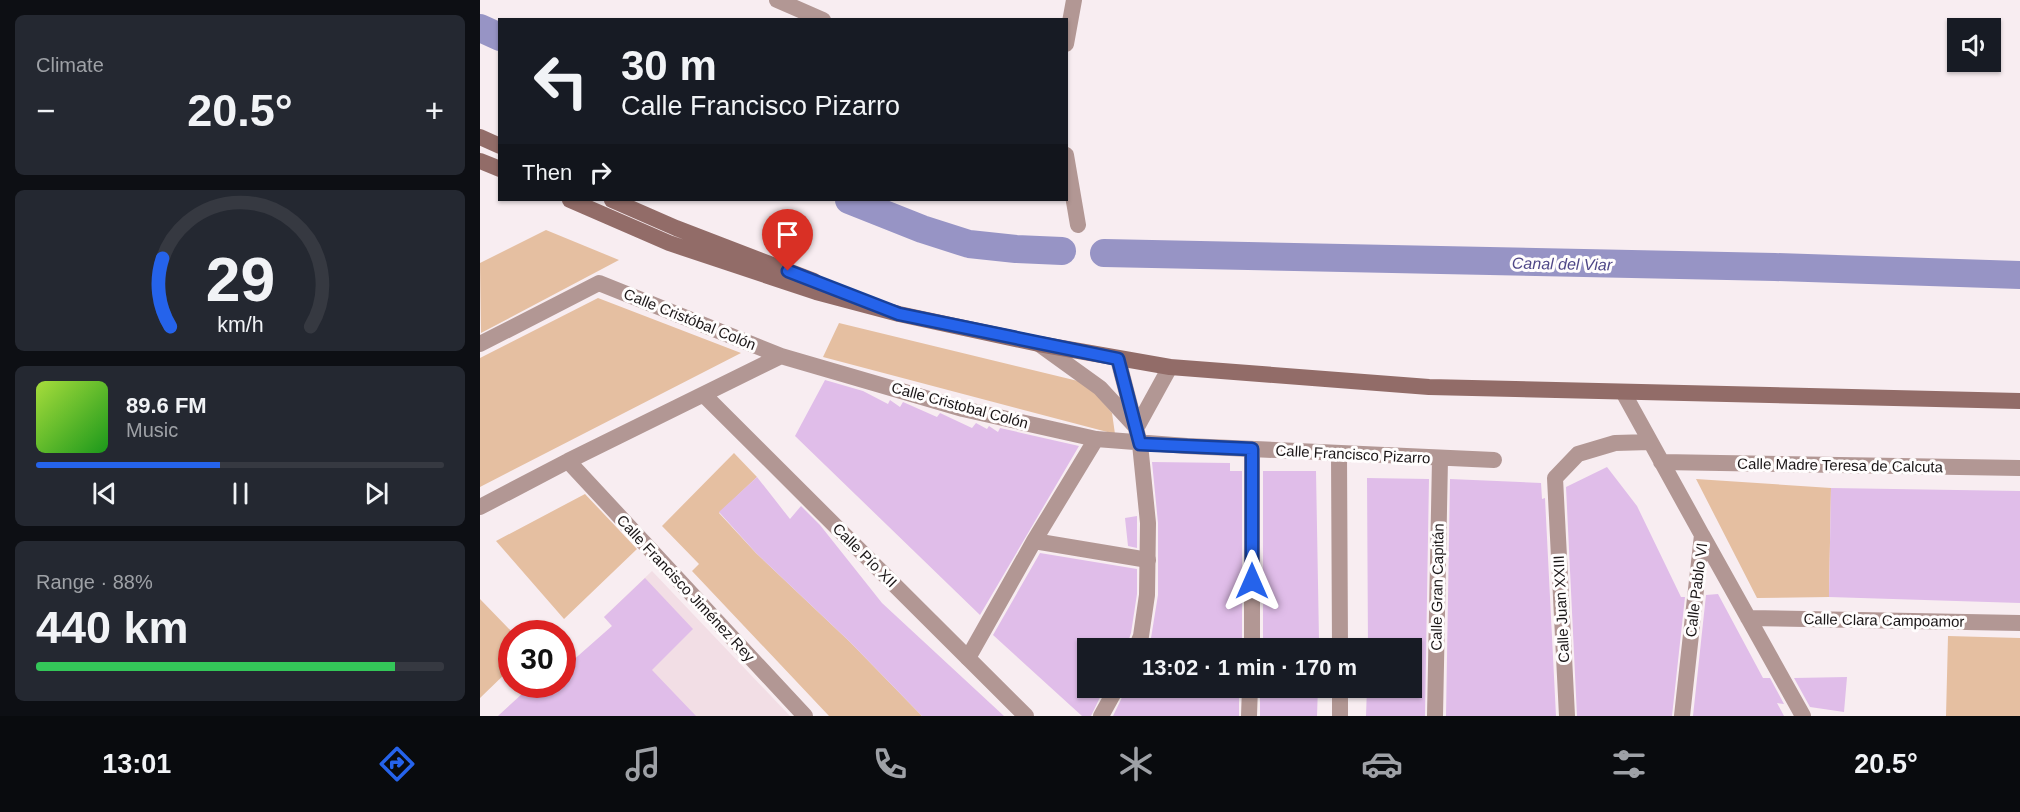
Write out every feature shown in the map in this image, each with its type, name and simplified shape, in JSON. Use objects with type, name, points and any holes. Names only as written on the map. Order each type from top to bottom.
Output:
[{"type":"main road","points":[[480,137],[498,145]]},
{"type":"main road","points":[[480,160],[498,168]]},
{"type":"main road","points":[[572,201],[669,243],[816,292],[899,314],[1118,359],[1170,366],[1429,387],[2020,401]]},
{"type":"main road","points":[[614,201],[676,228],[899,314]]},
{"type":"street","points":[[777,0],[818,18]]},
{"type":"street","points":[[1068,33],[1074,0]]},
{"type":"street","points":[[1068,167],[1078,225]]},
{"type":"street","name":"Calle Cristóbal Colón","points":[[480,344],[599,283],[781,356]]},
{"type":"street","points":[[1039,344],[1100,388],[1138,435]]},
{"type":"street","points":[[480,507],[781,356]]},
{"type":"street","name":"Calle Cristobal Colón","points":[[781,356],[963,409],[1096,439],[1138,435]]},
{"type":"street","points":[[1118,359],[1138,435],[1148,523],[1145,605],[1140,638]]},
{"type":"street","points":[[1138,435],[1170,366]]},
{"type":"street","name":"Calle Pablo VI","points":[[1623,392],[1702,535],[1682,716]]},
{"type":"street","name":"Calle Pío XII","points":[[704,395],[1026,716]]},
{"type":"street","name":"Calle Francisco Pizarro","points":[[1138,435],[1252,449],[1494,460]]},
{"type":"street","points":[[968,658],[1034,541],[1096,439]]},
{"type":"street","name":"Calle Juan XXIII","points":[[1567,716],[1555,477],[1578,454],[1615,443],[1650,442]]},
{"type":"street","points":[[1252,449],[1252,638]]},
{"type":"street","points":[[1339,454],[1340,638]]},
{"type":"street","name":"Calle Gran Capitán","points":[[1435,716],[1440,459]]},
{"type":"street","name":"Calle Francisco Jiménez Rey","points":[[568,461],[805,716]]},
{"type":"street","name":"Calle Madre Teresa de Calcuta","points":[[1660,462],[2020,468]]},
{"type":"street","points":[[1702,535],[1803,716]]},
{"type":"street","points":[[1034,541],[1148,560]]},
{"type":"street","name":"Calle Clara Campoamor","points":[[1748,618],[2020,623]]},
{"type":"street","points":[[1101,716],[1111,698]]},
{"type":"street","points":[[1250,698],[1250,716]]},
{"type":"street","points":[[1340,698],[1340,716]]},
{"type":"shaded area","points":[[546,230],[619,260],[481,333],[480,263]]},
{"type":"shaded area","points":[[598,298],[741,353],[480,487],[480,358]]},
{"type":"shaded area","points":[[839,323],[1078,381],[1096,394],[1112,413],[1115,434],[823,357]]},
{"type":"shaded area","points":[[734,453],[757,477],[719,513],[756,553],[850,642],[922,716],[829,716],[692,571],[699,564],[662,526]]},
{"type":"shaded area","points":[[1696,479],[1831,488],[1829,597],[1757,598]]},
{"type":"shaded area","points":[[585,494],[637,549],[564,619],[496,541]]},
{"type":"shaded area","points":[[652,571],[790,716],[498,716],[518,698],[576,698],[576,658],[612,626],[604,617]]},
{"type":"shaded area","points":[[480,599],[500,620],[498,620],[498,681],[480,698]]},
{"type":"shaded area","points":[[1948,636],[2020,638],[2020,716],[1946,716]]},
{"type":"building","points":[[825,380],[863,391],[888,404],[890,400],[900,407],[903,402],[937,417],[940,413],[972,428],[976,423],[987,429],[989,426],[998,432],[1000,428],[1079,446],[980,615],[795,436]]},
{"type":"building","points":[[1152,462],[1230,463],[1230,471],[1242,471],[1242,638],[1151,638],[1158,595],[1158,523]]},
{"type":"building","points":[[1607,467],[1637,506],[1681,597],[1685,597],[1672,716],[1577,716],[1566,487]]},
{"type":"building","points":[[1263,471],[1316,471],[1319,638],[1263,638]]},
{"type":"building","points":[[757,477],[790,519],[801,506],[820,525],[882,603],[1004,716],[922,716],[850,642],[756,553],[719,512]]},
{"type":"building","points":[[1367,478],[1429,479],[1425,716],[1366,716],[1367,698],[1422,698],[1422,638],[1368,638]]},
{"type":"building","points":[[1450,479],[1541,483],[1542,499],[1545,498],[1556,716],[1446,716]]},
{"type":"building","points":[[1831,488],[2020,491],[2020,603],[1829,597]]},
{"type":"building","points":[[1137,516],[1137,548],[1128,546],[1125,518]]},
{"type":"building","points":[[1040,553],[1137,569],[1137,594],[1129,638],[1077,638],[1077,698],[1100,698],[1091,716],[1082,716],[993,635]]},
{"type":"building","points":[[645,578],[693,629],[652,670],[696,716],[498,716],[518,698],[576,698],[576,658],[612,626],[604,617]]},
{"type":"building","points":[[1718,594],[1763,678],[1770,678],[1784,704],[1777,703],[1784,716],[1693,716],[1706,595]]},
{"type":"building","points":[[1847,677],[1844,712],[1810,707],[1794,678]]},
{"type":"building","points":[[1122,698],[1239,698],[1239,716],[1113,716]]},
{"type":"building","points":[[1260,698],[1318,698],[1317,716],[1260,716]]},
{"type":"waterway","name":"Canal del Viar","points":[[480,28],[498,36]]},
{"type":"waterway","name":"Canal del Viar","points":[[852,201],[922,229],[969,244],[1062,251]]},
{"type":"waterway","name":"Canal del Viar","points":[[1104,253],[1775,267],[2020,275]]},
{"type":"route","points":[[788,271],[899,314],[1118,359],[1140,444],[1252,449],[1252,581]]}]
